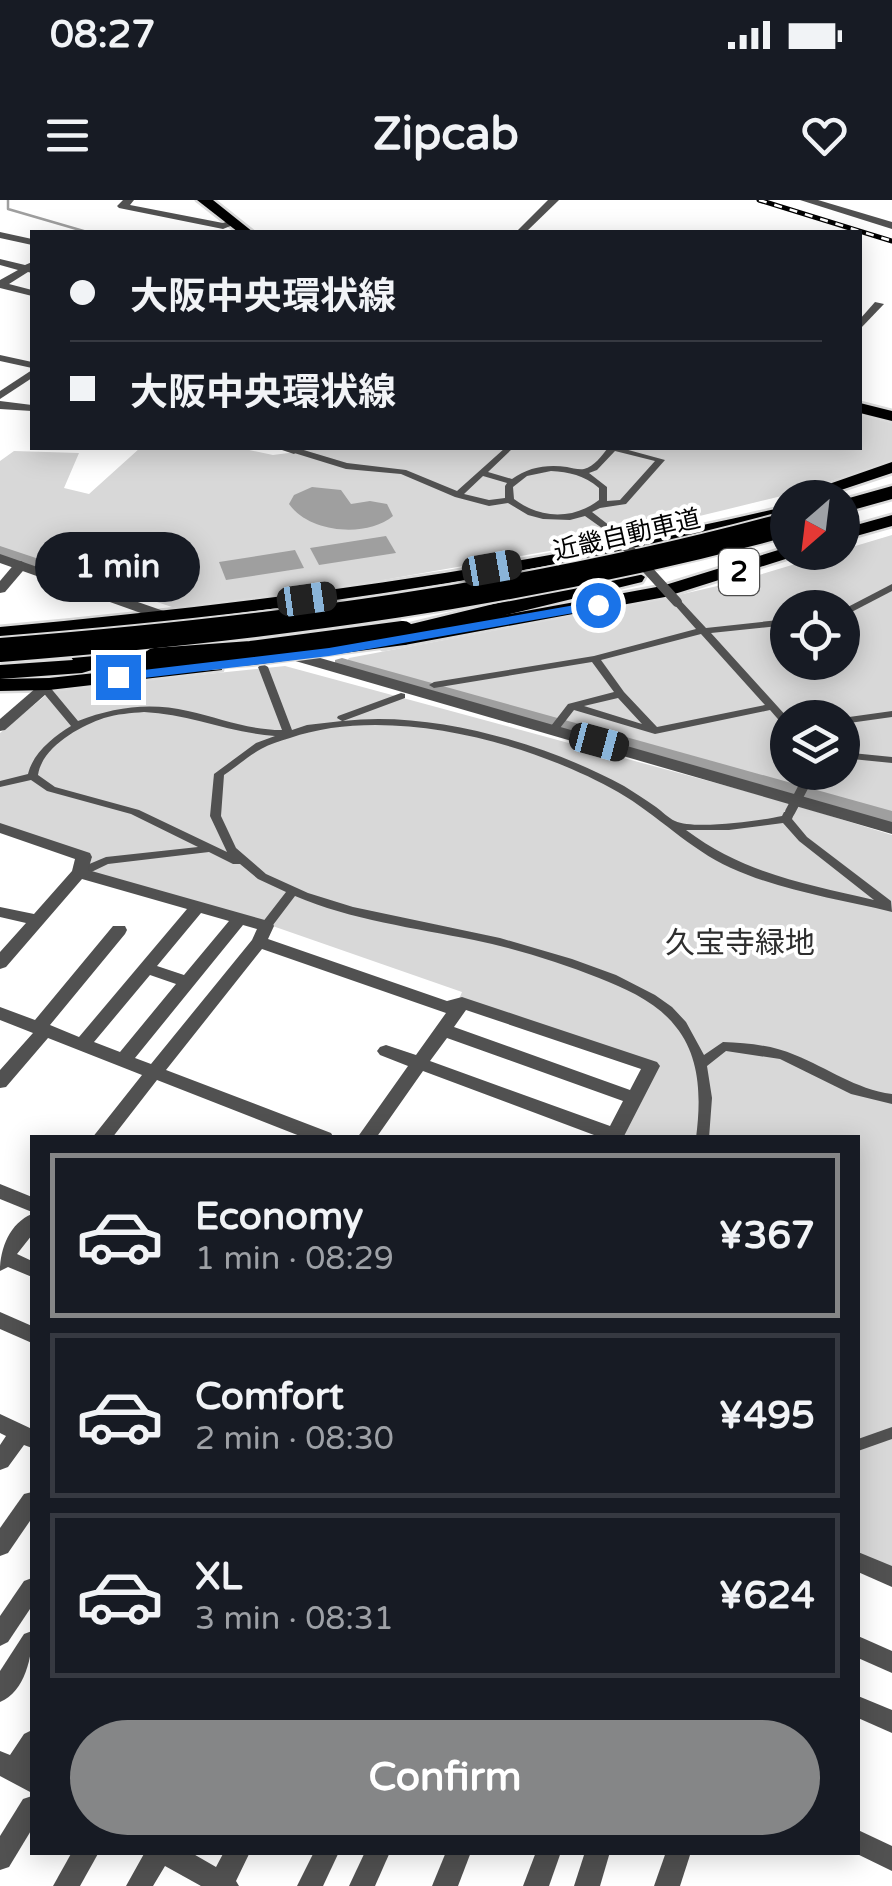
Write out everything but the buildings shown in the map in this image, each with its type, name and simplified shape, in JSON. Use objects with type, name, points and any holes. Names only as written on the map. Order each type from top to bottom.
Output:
[{"type":"highway","points":[[860,502],[892,492]]},
{"type":"highway","points":[[860,516],[892,506]]},
{"type":"highway","name":"近畿自動車道","points":[[0,650],[244,629],[406,607],[623,566],[770,529]]},
{"type":"highway","name":"近畿自動車道","points":[[0,664],[337,631],[490,607],[634,577],[770,543]]},
{"type":"highway","points":[[0,679],[83,665],[86,657],[82,644],[155,660],[251,654],[403,633],[634,577]]},
{"type":"highway","points":[[0,679],[47,686]]},
{"type":"main road","points":[[204,200],[229,228]]},
{"type":"main road","points":[[862,408],[892,416]]},
{"type":"main road","points":[[853,480],[892,467]]},
{"type":"main road","points":[[860,490],[892,480]]},
{"type":"main road","name":"2","points":[[662,536],[770,506]]},
{"type":"main road","name":"2","points":[[0,633],[166,617],[382,588],[770,515]]},
{"type":"main road","points":[[860,530],[892,520]]},
{"type":"main road","points":[[860,539],[892,529]]},
{"type":"main road","name":"2","points":[[671,597],[770,559]]},
{"type":"main road","name":"2","points":[[47,686],[291,657],[671,597],[770,565]]},
{"type":"street","points":[[130,200],[122,206],[229,228]]},
{"type":"street","points":[[523,230],[554,200]]},
{"type":"street","points":[[806,200],[892,226]]},
{"type":"street","points":[[0,234],[30,242]]},
{"type":"street","points":[[0,262],[30,268]]},
{"type":"street","points":[[1,284],[30,269]]},
{"type":"street","points":[[1,284],[30,293]]},
{"type":"street","points":[[862,324],[879,304]]},
{"type":"street","points":[[0,358],[30,364]]},
{"type":"street","points":[[0,396],[30,374]]},
{"type":"street","points":[[0,405],[30,408]]},
{"type":"street","points":[[291,450],[346,466],[403,472],[489,503],[510,500]]},
{"type":"street","points":[[458,495],[507,450]]},
{"type":"street","points":[[582,473],[594,468],[610,450]]},
{"type":"street","points":[[512,482],[508,490],[510,500],[522,510],[542,516],[586,512],[599,505],[623,502],[661,460],[620,450]]},
{"type":"street","points":[[482,474],[512,482],[542,469],[582,473],[603,487],[599,505]]},
{"type":"street","points":[[586,512],[616,535],[770,705]]},
{"type":"street","points":[[0,558],[291,657],[892,828]]},
{"type":"street","points":[[0,589],[21,565]]},
{"type":"street","points":[[860,604],[892,587]]},
{"type":"street","points":[[434,685],[595,659],[702,631],[770,624]]},
{"type":"street","points":[[595,659],[620,694],[655,731]]},
{"type":"street","points":[[264,667],[288,734]]},
{"type":"street","points":[[0,727],[47,686],[76,725]]},
{"type":"street","points":[[556,726],[572,706],[620,694]]},
{"type":"street","points":[[237,861],[212,811],[219,774],[263,742],[328,724],[401,696]]},
{"type":"street","points":[[572,706],[655,731],[770,707]]},
{"type":"street","points":[[33,776],[38,759],[76,725],[109,713],[160,710],[264,735],[288,734]]},
{"type":"street","points":[[860,718],[892,714]]},
{"type":"street","points":[[328,724],[404,723],[517,747],[597,777],[672,824],[703,850],[756,874],[891,908]]},
{"type":"street","points":[[860,757],[892,760]]},
{"type":"street","points":[[0,784],[33,776]]},
{"type":"street","points":[[33,776],[51,790],[135,812],[293,891],[350,911],[482,938],[624,984],[654,999],[678,1021],[702,1063],[708,1087],[702,1135]]},
{"type":"street","points":[[788,816],[801,790]]},
{"type":"street","points":[[672,824],[714,828],[788,816]]},
{"type":"street","points":[[788,816],[803,839],[891,908]]},
{"type":"street","points":[[0,828],[84,857],[79,873]]},
{"type":"street","points":[[0,962],[79,873],[106,861],[210,849]]},
{"type":"street","points":[[79,873],[240,918],[262,934],[446,1007],[462,1003],[651,1066],[615,1135]]},
{"type":"street","points":[[103,1135],[293,891]]},
{"type":"street","points":[[82,1046],[199,905]]},
{"type":"street","points":[[0,912],[36,920]]},
{"type":"street","points":[[123,1061],[240,918]]},
{"type":"street","points":[[0,1082],[119,930]]},
{"type":"street","points":[[146,968],[188,982]]},
{"type":"street","points":[[368,1135],[462,1003]]},
{"type":"street","points":[[0,1013],[318,1135]]},
{"type":"street","points":[[443,1030],[634,1098]]},
{"type":"street","points":[[702,1063],[724,1046],[766,1050],[801,1062],[858,1093],[892,1098]]},
{"type":"street","points":[[386,1051],[611,1135]]},
{"type":"street","points":[[0,1191],[30,1204]]},
{"type":"street","points":[[30,1224],[2,1260],[30,1268]]},
{"type":"street","points":[[0,1320],[30,1334]]},
{"type":"street","points":[[0,1423],[27,1436],[0,1461]]},
{"type":"street","points":[[860,1443],[892,1432]]},
{"type":"street","points":[[0,1546],[30,1503]]},
{"type":"street","points":[[860,1563],[892,1577]]},
{"type":"street","points":[[0,1635],[30,1591]]},
{"type":"street","points":[[0,1691],[30,1645]]},
{"type":"street","points":[[860,1648],[892,1662]]},
{"type":"street","points":[[860,1708],[892,1722]]},
{"type":"street","points":[[15,1771],[30,1745]]},
{"type":"street","points":[[0,1858],[30,1811]]},
{"type":"street","points":[[860,1843],[892,1859]]},
{"type":"street","points":[[66,1886],[85,1855]]},
{"type":"street","points":[[138,1886],[160,1855]]},
{"type":"street","points":[[168,1855],[223,1885],[237,1855]]},
{"type":"street","points":[[310,1886],[325,1855]]},
{"type":"street","points":[[362,1886],[377,1855]]},
{"type":"street","points":[[445,1886],[459,1855]]},
{"type":"street","points":[[536,1886],[548,1855]]},
{"type":"street","points":[[586,1886],[597,1855]]},
{"type":"street","points":[[667,1886],[677,1855]]},
{"type":"green space","points":[[862,416],[892,423],[892,462],[834,480],[770,480],[770,499],[572,547],[355,585],[175,608],[0,550],[0,461],[14,451],[79,453],[64,488],[89,494],[138,450],[249,450],[273,455],[299,450],[862,450]]},
{"type":"green space","points":[[892,535],[892,816],[806,790],[860,790],[860,700],[770,700],[770,780],[345,664],[349,658],[661,599],[776,570],[860,570],[860,545]]},
{"type":"green space","name":"久宝寺緑地","points":[[285,666],[782,801],[892,835],[892,1568],[860,1555],[860,1135],[621,1135],[658,1066],[459,999],[462,992],[264,923],[86,871],[92,858],[0,824],[0,733],[52,690]]},
{"type":"shaded area","points":[[312,487],[341,490],[351,504],[387,504],[393,516],[354,530],[310,521],[289,504],[294,495]]},
{"type":"shaded area","points":[[386,536],[396,553],[319,565],[310,548]]},
{"type":"shaded area","points":[[295,550],[304,568],[226,580],[219,562]]},
{"type":"waterway","points":[[8,200],[8,209],[80,230]]},
{"type":"waterway","points":[[0,552],[131,596]]},
{"type":"waterway","points":[[342,664],[892,818]]},
{"type":"railway","points":[[759,200],[856,230]]},
{"type":"railway","points":[[862,232],[892,241]]},
{"type":"route","points":[[118,677],[329,652],[598,605]]}]
